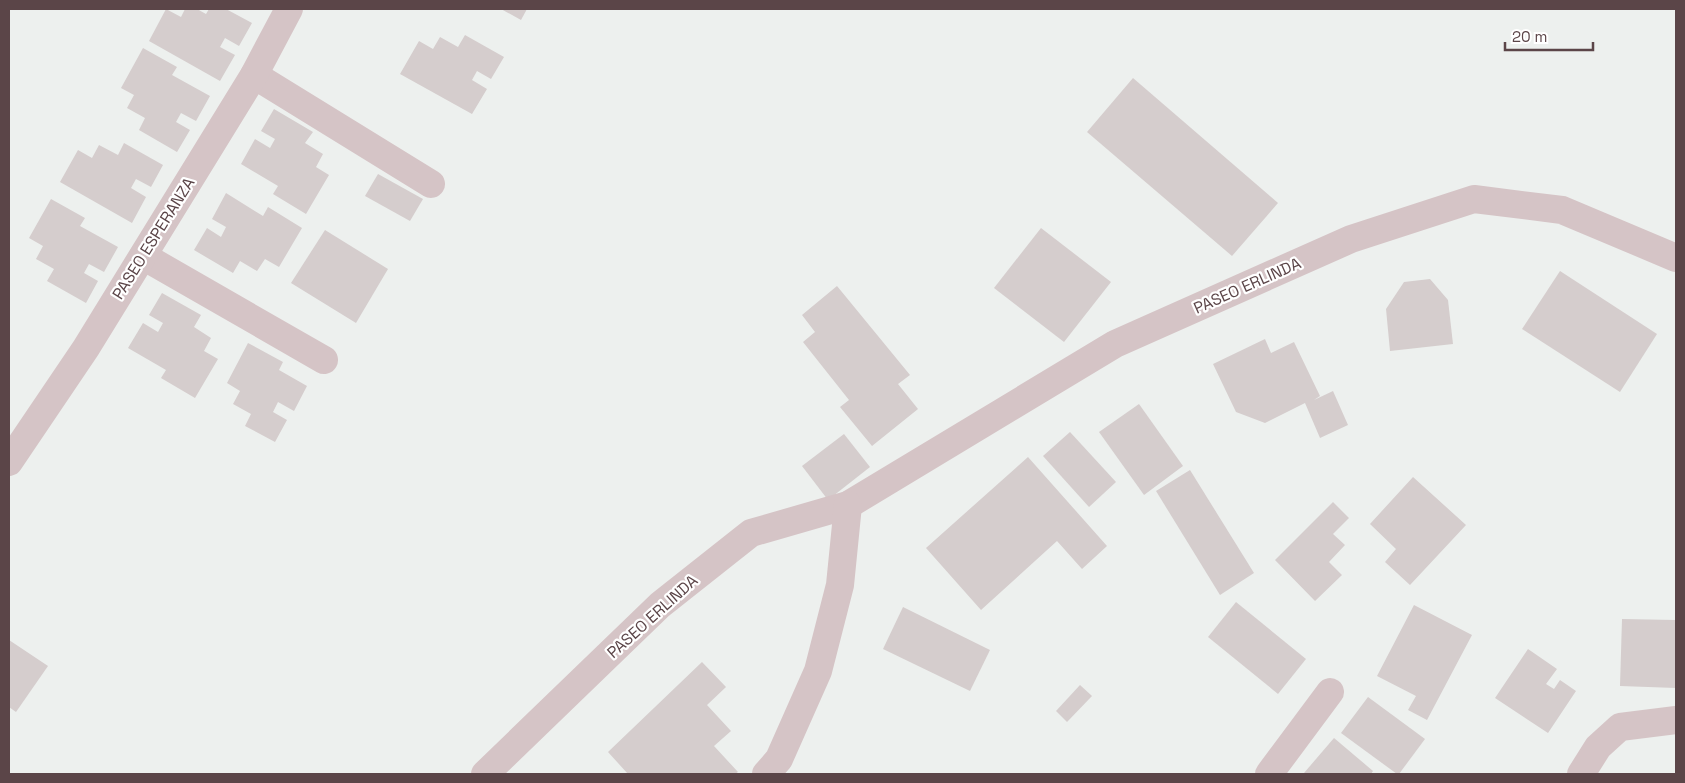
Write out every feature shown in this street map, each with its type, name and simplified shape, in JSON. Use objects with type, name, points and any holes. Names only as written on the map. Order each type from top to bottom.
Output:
[{"type":"street","name":"PASEO ESPERANZA","points":[[9,462],[86,348],[254,75],[283,11]]},
{"type":"street","points":[[254,75],[431,184]]},
{"type":"street","name":"PASEO ERLINDA","points":[[484,774],[660,605],[751,533],[848,504],[1115,344],[1350,238],[1474,199],[1562,210],[1676,258]]},
{"type":"street","points":[[143,256],[324,360]]},
{"type":"street","points":[[766,774],[779,759],[818,671],[840,586],[848,504]]},
{"type":"street","points":[[1269,774],[1330,692]]},
{"type":"street","points":[[1580,774],[1598,746],[1620,727],[1676,720]]},
{"type":"building","points":[[166,9],[181,17],[185,9],[197,9],[206,14],[209,9],[226,9],[252,23],[239,46],[225,38],[220,47],[235,55],[220,81],[149,41]]},
{"type":"building","points":[[501,9],[527,9],[521,20]]},
{"type":"building","points":[[465,35],[504,57],[491,79],[477,71],[472,80],[487,89],[472,114],[400,74],[419,41],[433,49],[440,37],[458,47]]},
{"type":"building","points":[[143,48],[177,67],[172,75],[210,96],[196,121],[181,113],[176,122],[190,130],[177,152],[139,130],[145,118],[127,108],[134,95],[121,88]]},
{"type":"building","points":[[1133,78],[1278,203],[1232,256],[1087,132]]},
{"type":"building","points":[[274,109],[313,132],[305,143],[323,154],[316,167],[329,175],[306,214],[273,194],[278,186],[241,164],[255,139],[270,148],[275,139],[261,131]]},
{"type":"building","points":[[124,143],[163,165],[151,187],[136,179],[131,188],[146,197],[132,223],[60,182],[78,150],[92,158],[99,145],[118,155]]},
{"type":"building","points":[[378,174],[423,199],[410,221],[365,196]]},
{"type":"building","points":[[226,193],[263,216],[268,207],[302,228],[279,267],[265,259],[257,271],[240,261],[233,273],[194,250],[207,228],[221,237],[226,227],[212,219]]},
{"type":"building","points":[[51,199],[85,218],[80,226],[118,247],[104,272],[89,264],[84,273],[98,281],[86,303],[47,281],[54,269],[36,259],[43,246],[29,238]]},
{"type":"building","points":[[1041,228],[1111,282],[1064,342],[994,288]]},
{"type":"building","points":[[325,230],[388,269],[356,323],[291,283]]},
{"type":"building","points":[[1560,271],[1657,334],[1620,392],[1522,329]]},
{"type":"building","points":[[1430,279],[1448,300],[1453,344],[1390,351],[1386,309],[1404,282]]},
{"type":"building","points":[[837,286],[910,375],[898,384],[918,409],[872,446],[840,407],[849,400],[803,342],[815,332],[802,315]]},
{"type":"building","points":[[162,293],[201,315],[194,327],[211,338],[204,351],[218,359],[195,398],[161,378],[166,370],[128,348],[143,323],[158,332],[163,323],[149,315]]},
{"type":"building","points":[[1265,339],[1271,353],[1294,342],[1320,396],[1314,400],[1333,391],[1348,425],[1320,438],[1305,403],[1265,423],[1236,412],[1213,364]]},
{"type":"building","points":[[248,343],[283,362],[279,370],[307,386],[294,411],[278,402],[273,412],[287,420],[275,442],[245,426],[251,414],[233,404],[240,391],[227,383]]},
{"type":"building","points":[[1139,404],[1183,466],[1144,495],[1099,432]]},
{"type":"building","points":[[1070,432],[1116,482],[1089,507],[1043,456]]},
{"type":"building","points":[[844,434],[870,467],[828,500],[802,466]]},
{"type":"building","points":[[1028,457],[1107,546],[1082,569],[1057,541],[981,610],[926,548]]},
{"type":"building","points":[[1190,470],[1254,573],[1220,595],[1156,491]]},
{"type":"building","points":[[1413,477],[1466,525],[1410,585],[1385,562],[1396,549],[1370,524]]},
{"type":"building","points":[[1333,502],[1349,518],[1333,534],[1345,545],[1329,562],[1342,575],[1315,601],[1275,560]]},
{"type":"building","points":[[1236,602],[1306,659],[1278,694],[1208,637]]},
{"type":"building","points":[[1414,605],[1472,635],[1427,720],[1408,710],[1416,696],[1377,676]]},
{"type":"building","points":[[903,607],[990,650],[970,691],[883,649]]},
{"type":"building","points":[[1622,619],[1676,620],[1676,688],[1620,686]]},
{"type":"building","points":[[9,640],[48,666],[16,712],[9,707]]},
{"type":"building","points":[[1528,649],[1557,669],[1546,684],[1554,689],[1560,680],[1576,691],[1548,733],[1495,698]]},
{"type":"building","points":[[702,662],[726,687],[707,705],[731,731],[714,746],[738,772],[735,774],[628,774],[608,752]]},
{"type":"building","points":[[1080,685],[1092,696],[1067,722],[1056,711]]},
{"type":"building","points":[[1368,697],[1425,739],[1399,774],[1341,733]]},
{"type":"building","points":[[1334,738],[1373,771],[1371,774],[1304,773]]}]
